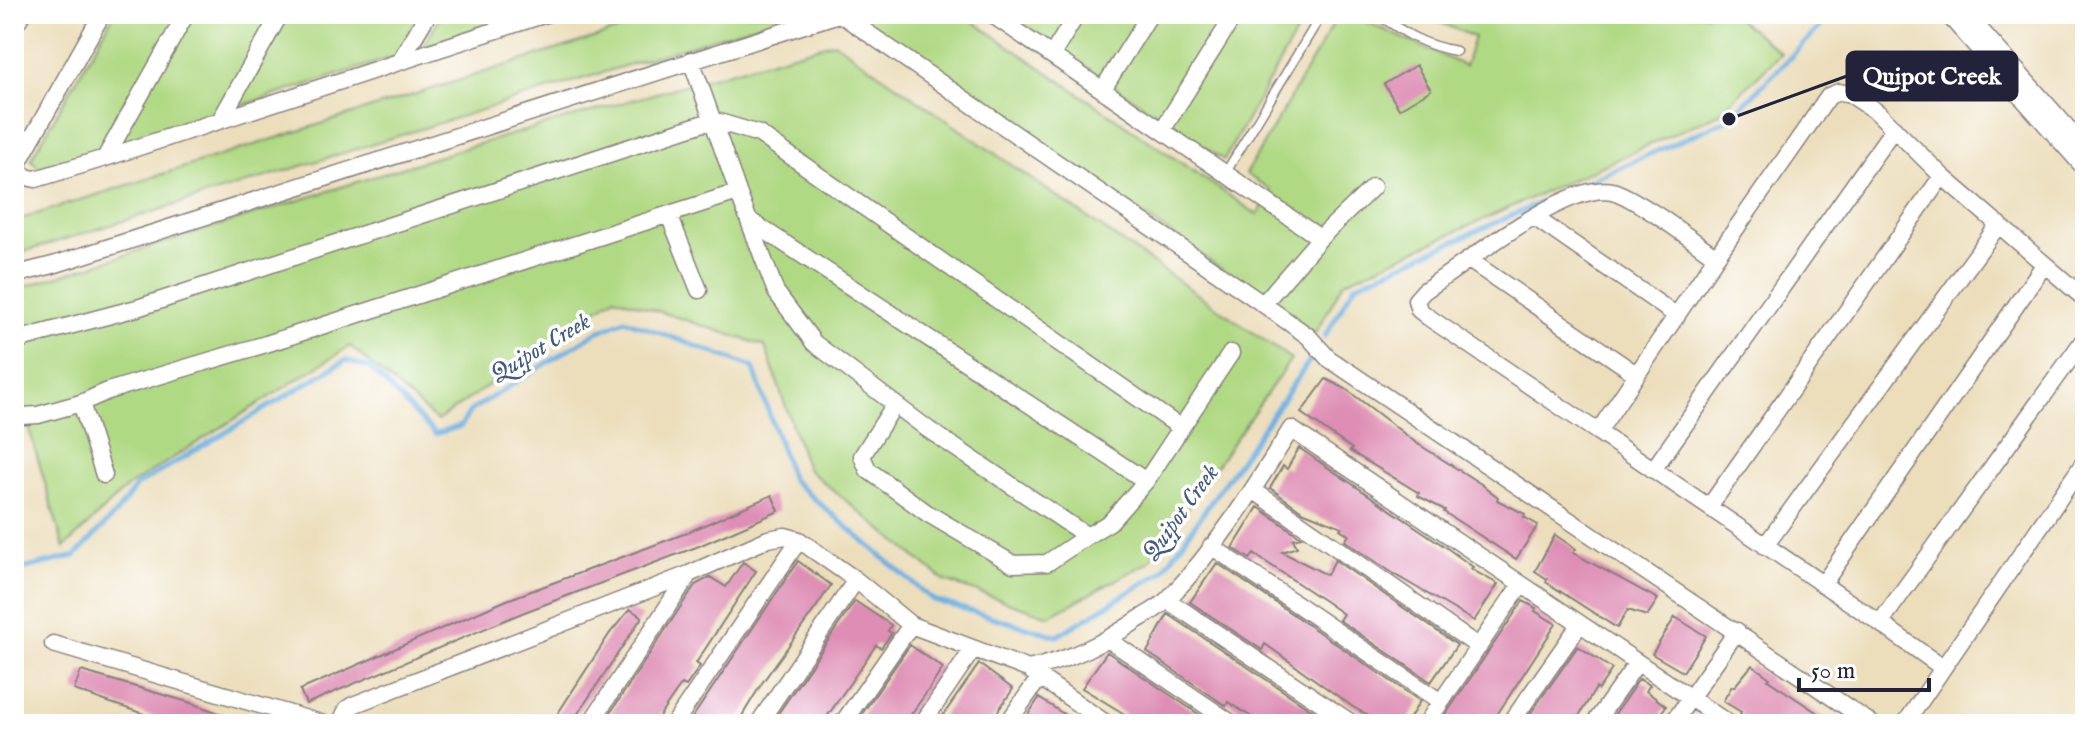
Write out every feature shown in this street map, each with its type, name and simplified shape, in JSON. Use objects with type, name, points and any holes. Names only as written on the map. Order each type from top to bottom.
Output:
[{"type":"highway","points":[[1957,14],[2085,158]]},
{"type":"highway","points":[[1974,14],[2085,139]]},
{"type":"street","points":[[14,27],[22,14]]},
{"type":"street","points":[[102,14],[18,163],[23,175],[36,179],[105,158],[506,21],[546,14]]},
{"type":"street","points":[[105,158],[186,14]]},
{"type":"street","points":[[221,119],[280,14]]},
{"type":"street","points":[[401,59],[428,14]]},
{"type":"street","points":[[14,275],[840,14],[1263,304],[1308,336],[1328,358],[1872,724]]},
{"type":"street","points":[[993,14],[1320,238]]},
{"type":"street","points":[[1052,55],[1077,14]]},
{"type":"street","points":[[1103,89],[1150,14]]},
{"type":"street","points":[[1163,129],[1235,14]]},
{"type":"street","points":[[691,60],[776,292],[814,343],[929,430],[1087,536]]},
{"type":"street","points":[[1598,432],[1829,96],[1839,92],[1850,94],[1894,128],[1942,176],[2085,299]]},
{"type":"street","points":[[14,347],[24,338],[137,308],[713,120],[759,134],[1181,428]]},
{"type":"street","points":[[1653,470],[1894,128]]},
{"type":"street","points":[[1709,507],[1942,176]]},
{"type":"street","points":[[1263,304],[1320,238],[1373,187]]},
{"type":"street","points":[[1716,257],[1614,191],[1592,191],[1534,217],[1424,291],[1416,300],[1419,310],[1943,668]]},
{"type":"street","points":[[14,409],[22,416],[38,415],[81,403],[108,391],[281,340],[738,192]]},
{"type":"street","points":[[669,215],[699,290]]},
{"type":"street","points":[[1534,217],[1677,316]]},
{"type":"street","points":[[749,220],[1146,481]]},
{"type":"street","points":[[1765,546],[1999,224]]},
{"type":"street","points":[[1469,260],[1636,374]]},
{"type":"street","points":[[1823,584],[2044,265]]},
{"type":"street","points":[[1880,623],[2085,338]]},
{"type":"street","points":[[895,404],[862,456],[868,470],[927,513],[1013,564],[1047,563],[1110,522],[1146,481],[1231,353]]},
{"type":"street","points":[[81,403],[104,475]]},
{"type":"street","points":[[1007,724],[1034,673],[1109,640],[1167,600],[1253,490],[1291,429],[1729,724]]},
{"type":"street","points":[[1905,724],[2085,461]]},
{"type":"street","points":[[1253,490],[1479,647]]},
{"type":"street","points":[[336,724],[340,724],[347,709],[353,705],[689,574],[768,539],[785,536],[799,540],[856,580],[911,625],[1034,673],[1098,722]]},
{"type":"street","points":[[674,724],[799,540]]},
{"type":"street","points":[[1211,546],[1441,702]]},
{"type":"street","points":[[590,724],[689,574]]},
{"type":"street","points":[[758,724],[856,580]]},
{"type":"street","points":[[1426,724],[1521,584]]},
{"type":"street","points":[[1167,600],[1353,724]]},
{"type":"street","points":[[1510,724],[1580,624]]},
{"type":"street","points":[[842,724],[911,625]]},
{"type":"street","points":[[1672,724],[1737,631]]},
{"type":"street","points":[[1109,640],[1233,724]]},
{"type":"street","points":[[53,644],[324,724]]},
{"type":"street","points":[[922,724],[973,649]]},
{"type":"street","points":[[1594,724],[1637,663]]},
{"type":"lane","points":[[1226,172],[1322,14]]},
{"type":"lane","points":[[1377,14],[1409,37],[1456,51]]},
{"type":"green space","points":[[114,14],[420,14],[394,57],[69,161],[38,168],[31,159]]},
{"type":"green space","points":[[442,14],[537,14],[422,48]]},
{"type":"green space","points":[[669,14],[792,14],[14,255],[14,221]]},
{"type":"green space","points":[[858,14],[962,14],[1258,215],[1271,190],[1246,174],[1339,14],[1349,14],[1465,66],[1474,37],[1420,14],[1732,14],[1781,53],[1720,113],[1344,282],[1315,334],[857,17]]},
{"type":"green space","points":[[1008,14],[1307,14],[1224,160]]},
{"type":"green space","points":[[834,42],[1291,359],[1149,562],[1049,616],[945,581],[807,469],[765,346],[615,297],[437,421],[350,346],[127,487],[64,548],[14,377],[14,290],[465,148]]},
{"type":"building","points":[[1416,65],[1431,90],[1399,109],[1384,84]]},
{"type":"building","points":[[1326,379],[1346,389],[1415,442],[1538,525],[1516,559],[1445,510],[1418,496],[1419,493],[1350,451],[1352,449],[1301,413]]},
{"type":"building","points":[[1299,448],[1447,548],[1473,567],[1471,569],[1498,584],[1474,621],[1345,541],[1349,535],[1340,529],[1342,527],[1302,511],[1270,488],[1283,466],[1287,469]]},
{"type":"building","points":[[772,495],[779,511],[699,546],[522,613],[306,704],[300,690],[507,600],[684,534]]},
{"type":"building","points":[[1258,507],[1301,537],[1293,539],[1297,547],[1282,552],[1327,575],[1335,560],[1457,645],[1431,682],[1339,620],[1343,614],[1326,602],[1254,554],[1250,559],[1233,548]]},
{"type":"building","points":[[1555,535],[1576,549],[1573,553],[1658,599],[1647,616],[1628,610],[1617,628],[1546,582],[1547,579],[1535,571]]},
{"type":"building","points":[[798,561],[831,585],[817,606],[737,724],[688,724]]},
{"type":"building","points":[[743,562],[756,571],[696,663],[700,666],[686,686],[682,684],[654,724],[603,724],[695,585],[710,577],[726,587]]},
{"type":"building","points":[[1217,563],[1420,701],[1406,724],[1383,724],[1353,707],[1265,644],[1262,650],[1190,602]]},
{"type":"building","points":[[855,601],[891,625],[888,631],[892,633],[881,648],[876,645],[822,724],[771,724]]},
{"type":"building","points":[[1523,601],[1556,624],[1491,724],[1439,724]]},
{"type":"building","points":[[630,609],[642,617],[571,724],[551,724],[610,633]]},
{"type":"building","points":[[1168,614],[1333,724],[1249,724],[1253,718],[1228,702],[1226,706],[1147,652]]},
{"type":"building","points":[[1675,617],[1706,636],[1683,672],[1652,654]]},
{"type":"building","points":[[910,645],[943,668],[929,689],[904,724],[855,724]]},
{"type":"building","points":[[1578,646],[1612,669],[1598,690],[1596,688],[1574,724],[1523,724]]},
{"type":"building","points":[[1107,652],[1213,724],[1141,724],[1082,688]]},
{"type":"building","points":[[979,664],[1013,689],[989,724],[937,724]]},
{"type":"building","points":[[1752,665],[1770,678],[1768,680],[1834,724],[1756,724],[1740,715],[1741,712],[1723,701],[1732,686]]},
{"type":"building","points":[[81,671],[188,702],[244,724],[174,724],[74,690]]},
{"type":"building","points":[[1639,679],[1650,685],[1646,691],[1666,706],[1653,724],[1608,724]]},
{"type":"building","points":[[1039,698],[1079,724],[1022,724]]},
{"type":"waterway","name":"Quipot Creek","points":[[1325,336],[1355,285],[1729,119],[1833,14]]},
{"type":"waterway","name":"Quipot Creek","points":[[14,571],[75,556],[116,513],[136,486],[346,360],[370,368],[435,434],[461,426],[470,411],[595,333],[625,320],[753,367],[792,480],[933,600],[1057,636],[1162,572],[1310,360]]},
{"type":"place","name":"Quipot Creek","points":[[1729,119]]}]
